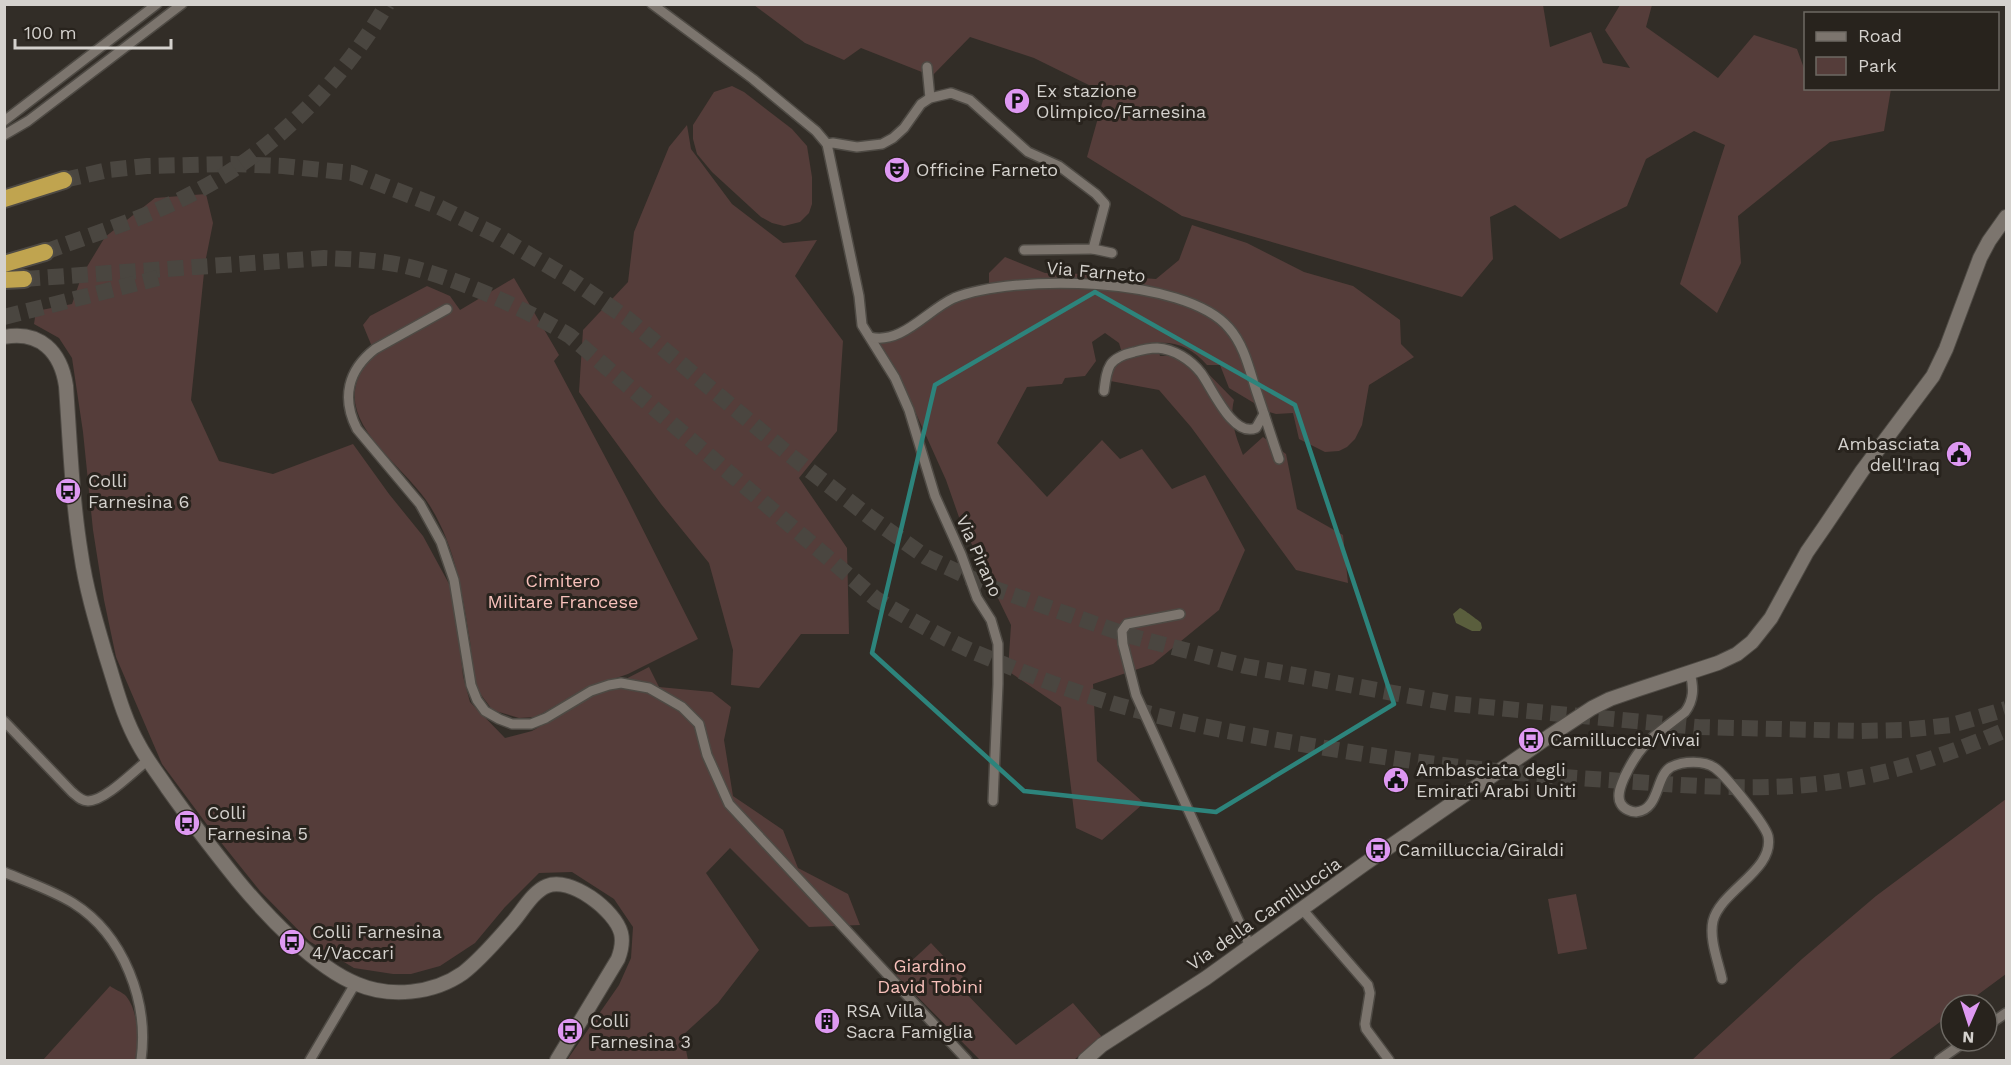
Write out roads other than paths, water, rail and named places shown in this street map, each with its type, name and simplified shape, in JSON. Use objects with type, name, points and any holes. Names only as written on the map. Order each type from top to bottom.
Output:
[{"type":"highway","points":[[4,199],[64,180]]},
{"type":"highway","points":[[4,194],[30,190]]},
{"type":"highway","points":[[4,264],[45,252]]},
{"type":"highway","points":[[4,280],[24,279]]},
{"type":"main road","name":"Via della Camilluccia","points":[[1085,1060],[1102,1045],[1206,978],[1592,708],[1610,699],[1718,663],[1737,654],[1752,642],[1771,618],[1807,552],[1825,525],[1933,376],[1946,350],[1980,258],[1989,241],[2007,217]]},
{"type":"main road","points":[[4,337],[24,335],[40,341],[56,356],[63,370],[79,541],[86,583],[122,707],[135,739],[189,819],[254,900],[310,952],[333,971],[355,984],[383,991],[417,991],[448,981],[462,973],[483,955],[540,890],[555,884],[569,885],[591,898],[611,915],[619,927],[622,940],[618,958],[557,1060]]},
{"type":"street","points":[[4,121],[157,4]]},
{"type":"street","points":[[4,135],[28,121],[182,4]]},
{"type":"street","points":[[652,4],[753,79],[816,131],[828,144],[833,142],[857,147],[882,144],[904,128],[921,104],[930,98],[951,93],[966,98],[1028,152],[1059,166],[1103,200],[1106,207],[1093,249]]},
{"type":"street","points":[[927,67],[930,98]]},
{"type":"street","name":"Via Pirano","points":[[828,144],[859,296],[862,325],[895,378],[909,410],[935,496],[961,554],[977,598],[991,620],[998,644],[993,801]]},
{"type":"street","points":[[1024,250],[1093,249],[1112,253]]},
{"type":"street","name":"Via Farneto","points":[[870,337],[884,338],[900,333],[942,304],[963,295],[1014,284],[1075,282],[1156,294],[1207,310],[1227,325],[1240,343],[1279,459]]},
{"type":"street","points":[[447,309],[366,356],[357,366],[353,376],[348,404],[351,418],[357,429],[420,504],[441,542],[454,580],[471,685],[480,704],[489,714],[506,722],[519,725],[531,724],[591,692],[621,683],[648,688],[682,707],[699,724],[707,755],[729,804],[967,1060]]},
{"type":"street","points":[[1104,391],[1107,370],[1115,359],[1126,354],[1158,348],[1177,354],[1193,365],[1227,414],[1244,429],[1256,428],[1264,414]]},
{"type":"street","points":[[1180,614],[1127,624],[1122,631],[1123,644],[1136,696],[1250,946]]},
{"type":"street","points":[[1690,673],[1693,693],[1689,706],[1685,712],[1642,747],[1622,782],[1619,798],[1627,809],[1634,812],[1641,811],[1653,800],[1669,768],[1688,763],[1705,764],[1717,769],[1765,828],[1768,845],[1764,858],[1724,903],[1714,918],[1712,936],[1722,979]]},
{"type":"street","points":[[4,721],[72,792],[83,800],[90,801],[102,797],[148,760]]},
{"type":"street","points":[[4,872],[74,903],[95,922],[125,958],[142,1021],[141,1060]]},
{"type":"street","points":[[1302,909],[1368,985],[1370,993],[1366,1029],[1389,1060]]},
{"type":"street","points":[[310,1060],[355,984]]},
{"type":"tunnel","points":[[45,252],[160,209],[226,175],[280,134],[305,111],[350,59],[387,4]]},
{"type":"tunnel","points":[[64,180],[108,170],[147,166],[232,164],[283,166],[352,173],[437,206],[496,235],[572,280],[628,319],[791,456],[926,557],[987,586],[1127,635],[1245,666],[1454,704],[1698,727],[1903,730],[1952,725],[2006,709]]},
{"type":"tunnel","points":[[24,279],[324,258],[396,264],[469,286],[512,305],[570,336],[876,599],[949,640],[1014,669],[1098,699],[1184,722],[1319,747],[1456,766],[1559,777],[1743,787],[1803,785],[1856,778],[1943,755],[2006,730]]},
{"type":"tunnel","points":[[4,317],[158,278]]},
{"type":"place","name":"Ex stazione Olimpico/Farnesina","points":[[1017,101]]},
{"type":"place","name":"Officine Farneto","points":[[897,170]]},
{"type":"place","name":"Ambasciata dell'Iraq","points":[[1959,454]]},
{"type":"place","name":"Colli Farnesina 6","points":[[68,491]]},
{"type":"place","name":"Camilluccia/Vivai","points":[[1531,740]]},
{"type":"place","name":"Ambasciata degli Emirati Arabi Uniti","points":[[1396,780]]},
{"type":"place","name":"Colli Farnesina 5","points":[[187,823]]},
{"type":"place","name":"Camilluccia/Giraldi","points":[[1378,850]]},
{"type":"place","name":"Colli Farnesina 4/Vaccari","points":[[292,942]]},
{"type":"place","name":"RSA Villa Sacra Famiglia","points":[[827,1021]]},
{"type":"place","name":"Colli Farnesina 3","points":[[570,1031]]},
{"type":"park label","name":"Cimitero Militare Francese","points":[[563,591]]},
{"type":"park label","name":"Giardino David Tobini","points":[[930,976]]}]
